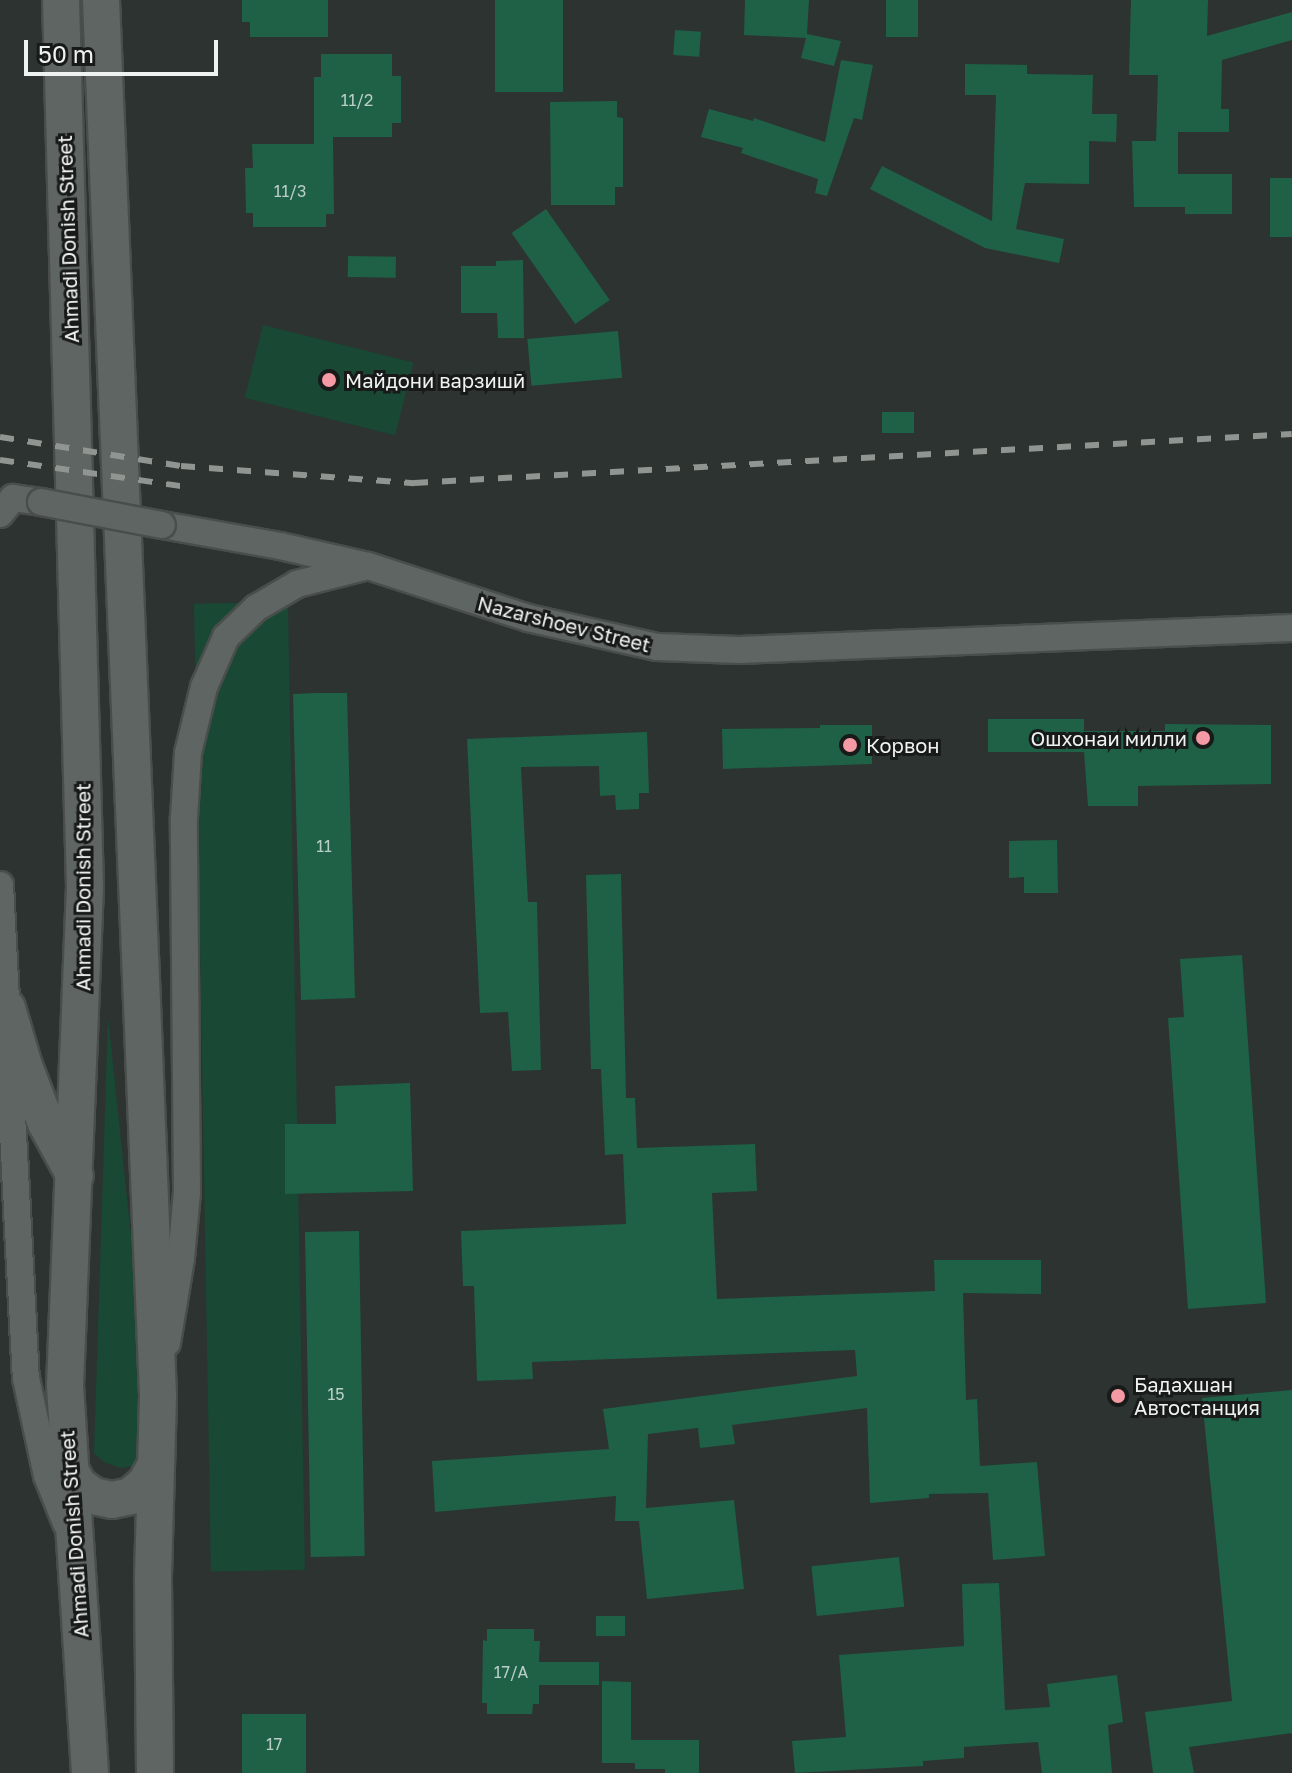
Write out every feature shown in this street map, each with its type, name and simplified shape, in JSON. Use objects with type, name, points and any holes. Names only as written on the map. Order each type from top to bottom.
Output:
[{"type":"street","name":"Ahmadi Donish Street","points":[[61,0],[85,886],[65,1386],[90,1773]]},
{"type":"street","points":[[101,0],[158,1397],[155,1466],[155,1773]]},
{"type":"street","name":"Nazarshoev Street","points":[[0,514],[13,498],[280,546],[368,566],[541,622],[657,647],[700,651],[1292,628]]},
{"type":"street","points":[[158,1397],[181,1258],[187,1192],[184,818],[188,753],[204,687],[226,637],[256,608],[297,584],[368,566]]},
{"type":"street","points":[[0,885],[26,1378],[47,1476],[77,1551]]},
{"type":"street","points":[[7,1008],[24,1066],[46,1123],[75,1176]]},
{"type":"street","points":[[69,1468],[78,1485],[93,1496],[112,1500],[131,1496],[146,1483],[155,1466]]},
{"type":"green space","name":"Майдони варзишӣ","points":[[263,325],[413,362],[395,435],[245,398]]},
{"type":"green space","points":[[288,602],[305,1570],[211,1571],[194,604]]},
{"type":"green space","points":[[108,1017],[149,1407],[150,1448],[136,1466],[120,1468],[104,1462],[94,1453]]},
{"type":"building","points":[[242,0],[328,0],[328,37],[250,37],[250,22],[242,22]]},
{"type":"building","points":[[495,0],[563,0],[563,92],[495,92]]},
{"type":"building","points":[[745,0],[809,0],[807,34],[841,41],[834,66],[801,58],[806,38],[744,35]]},
{"type":"building","points":[[886,0],[918,0],[918,37],[886,37]]},
{"type":"building","points":[[1131,0],[1208,0],[1207,36],[1292,12],[1292,40],[1222,60],[1221,109],[1229,109],[1229,132],[1178,132],[1178,174],[1232,174],[1232,214],[1185,214],[1185,207],[1134,207],[1132,141],[1156,141],[1158,75],[1129,75]]},
{"type":"building","points":[[675,30],[701,32],[699,57],[673,55]]},
{"type":"building","points":[[321,54],[392,54],[392,76],[401,76],[401,123],[392,123],[392,137],[333,137],[334,214],[326,214],[326,227],[253,227],[253,213],[246,213],[245,168],[253,168],[252,144],[314,144],[314,77],[321,77]]},
{"type":"building","points":[[841,60],[873,65],[862,120],[854,118],[827,196],[815,193],[818,179],[741,153],[743,148],[701,137],[709,109],[753,121],[754,118],[825,142]]},
{"type":"building","points":[[965,64],[1027,65],[1027,74],[1093,75],[1092,114],[1117,114],[1116,142],[1089,141],[1089,184],[1025,183],[1016,229],[1064,239],[1059,263],[985,248],[870,189],[882,166],[992,221],[996,95],[965,95]]},
{"type":"building","points":[[617,101],[617,117],[623,118],[623,187],[615,187],[615,205],[551,205],[550,102]]},
{"type":"building","points":[[1270,178],[1292,178],[1292,237],[1270,237]]},
{"type":"building","points":[[546,209],[610,300],[575,324],[512,233]]},
{"type":"building","points":[[348,256],[396,257],[396,278],[348,277]]},
{"type":"building","points":[[523,260],[524,338],[498,338],[497,313],[461,313],[461,266],[496,266],[496,261]]},
{"type":"building","points":[[618,331],[622,378],[531,386],[527,339]]},
{"type":"building","points":[[882,412],[914,412],[914,433],[882,433]]},
{"type":"building","points":[[347,693],[355,998],[301,1000],[293,694]]},
{"type":"building","points":[[988,719],[1084,719],[1084,731],[1165,731],[1165,724],[1271,725],[1271,784],[1138,786],[1138,806],[1088,806],[1084,752],[988,752]]},
{"type":"building","points":[[820,725],[872,725],[872,764],[723,769],[722,729],[820,728]]},
{"type":"building","points":[[647,732],[649,793],[639,793],[639,809],[616,810],[615,795],[600,796],[599,766],[521,767],[528,902],[537,902],[541,1070],[512,1071],[508,1012],[480,1013],[467,739]]},
{"type":"building","points":[[1057,840],[1058,893],[1024,893],[1024,877],[1009,878],[1009,841]]},
{"type":"building","points":[[621,874],[626,1098],[635,1098],[637,1148],[755,1144],[757,1191],[712,1193],[717,1299],[935,1291],[934,1260],[1041,1260],[1041,1294],[963,1293],[966,1400],[977,1399],[980,1466],[1037,1462],[1045,1556],[993,1560],[988,1493],[929,1494],[929,1498],[870,1503],[867,1408],[732,1425],[735,1444],[700,1448],[698,1428],[648,1434],[646,1508],[734,1500],[744,1589],[647,1599],[639,1521],[615,1521],[616,1496],[435,1512],[432,1461],[609,1449],[603,1409],[857,1376],[855,1350],[532,1362],[533,1379],[477,1381],[474,1286],[463,1286],[461,1231],[626,1224],[623,1154],[605,1155],[601,1069],[591,1069],[586,875]]},
{"type":"building","points":[[1242,955],[1266,1303],[1188,1309],[1168,1018],[1184,1017],[1180,959]]},
{"type":"building","points":[[410,1083],[413,1191],[285,1194],[285,1124],[336,1124],[335,1086]]},
{"type":"building","points":[[359,1231],[365,1556],[311,1557],[305,1232]]},
{"type":"building","points":[[1292,1390],[1292,1733],[1189,1747],[1194,1773],[1153,1773],[1145,1712],[1232,1701],[1202,1398]]},
{"type":"building","points":[[899,1557],[904,1607],[817,1616],[811,1566]]},
{"type":"building","points":[[999,1583],[1005,1710],[1050,1707],[1047,1684],[1117,1675],[1123,1722],[1108,1725],[1112,1773],[1042,1773],[1038,1742],[964,1747],[964,1758],[923,1761],[923,1766],[795,1773],[792,1741],[846,1737],[839,1655],[964,1646],[962,1584]]},
{"type":"building","points":[[596,1616],[625,1616],[625,1636],[596,1636]]},
{"type":"building","points":[[487,1629],[534,1629],[534,1641],[540,1641],[539,1662],[599,1662],[599,1685],[539,1685],[539,1704],[533,1704],[532,1714],[487,1714],[487,1703],[482,1703],[483,1640],[487,1641]]},
{"type":"building","points":[[602,1681],[631,1682],[631,1740],[699,1740],[699,1773],[665,1773],[665,1769],[635,1769],[635,1763],[602,1763]]},
{"type":"building","points":[[242,1714],[306,1714],[306,1773],[242,1773]]},
{"type":"railway","points":[[0,437],[181,466],[414,483],[1292,434]]},
{"type":"railway","points":[[0,460],[181,486]]},
{"type":"place","name":"Майдони варзишӣ","points":[[329,380]]},
{"type":"place","name":"Ошхонаи милли","points":[[1203,738]]},
{"type":"place","name":"Корвон","points":[[850,745]]},
{"type":"place","name":"Бадахшан Автостанция","points":[[1118,1396]]}]
